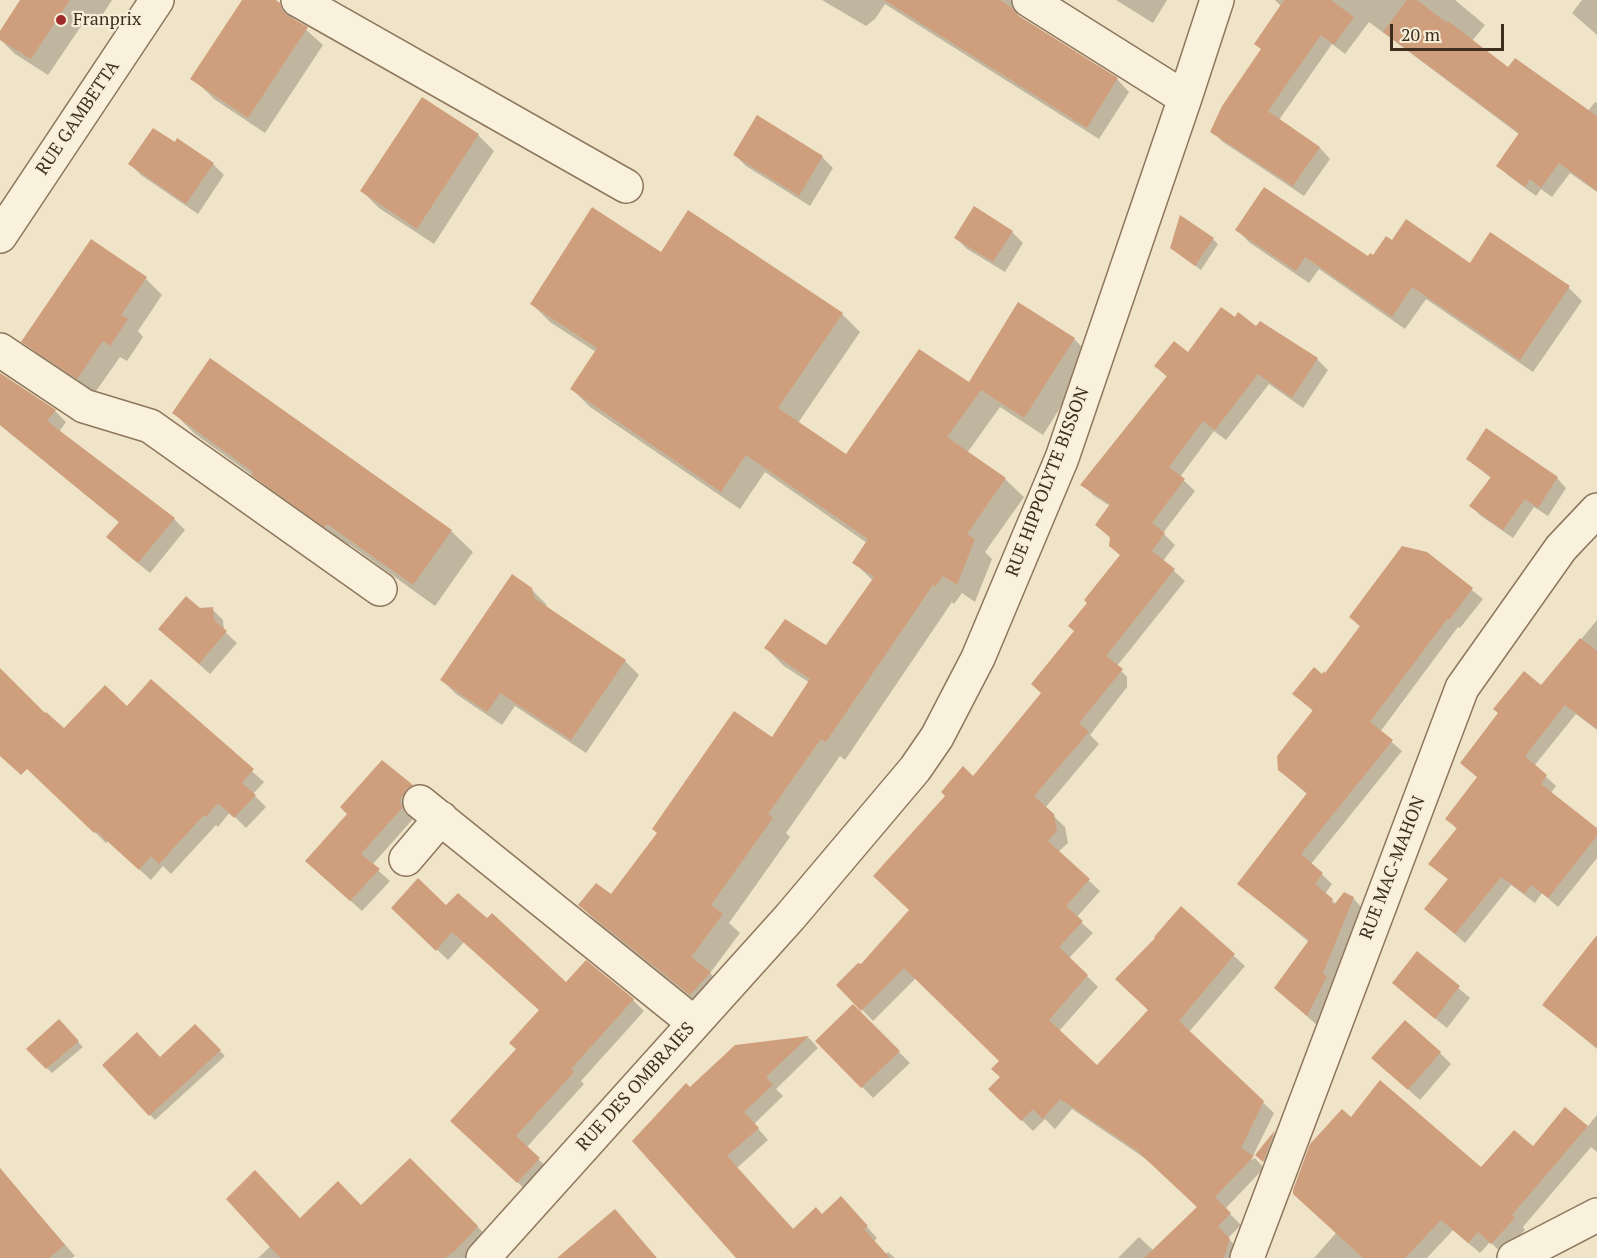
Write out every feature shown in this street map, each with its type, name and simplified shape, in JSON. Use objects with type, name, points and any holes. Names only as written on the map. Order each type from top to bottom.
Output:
[{"type":"street","name":"RUE GAMBETTA","points":[[0,236],[157,0]]},
{"type":"street","points":[[298,0],[626,186]]},
{"type":"street","points":[[1029,0],[1185,98]]},
{"type":"street","name":"RUE HIPPOLYTE BISSON","points":[[790,917],[915,769],[937,737],[978,658],[1062,458],[1217,0]]},
{"type":"street","points":[[0,350],[84,406],[150,426],[380,589]]},
{"type":"street","name":"RUE MAC-MAHON","points":[[1246,1258],[1462,688],[1561,548],[1597,510]]},
{"type":"street","points":[[406,860],[431,810],[694,1023]]},
{"type":"street","name":"RUE DES OMBRAIES","points":[[483,1258],[790,917]]},
{"type":"street","points":[[1514,1258],[1597,1215]]},
{"type":"building","points":[[20,0],[70,0],[31,59],[0,40],[0,31]]},
{"type":"building","points":[[242,0],[276,0],[288,16],[308,27],[248,118],[190,79]]},
{"type":"building","points":[[884,0],[1000,0],[1019,16],[1118,78],[1087,128]]},
{"type":"building","points":[[1284,0],[1331,0],[1354,17],[1334,45],[1321,35],[1268,111],[1320,147],[1293,186],[1210,132],[1222,106],[1261,49],[1254,44]]},
{"type":"building","points":[[1407,0],[1417,0],[1508,67],[1515,58],[1597,116],[1597,191],[1559,163],[1541,188],[1530,179],[1525,187],[1496,166],[1519,133],[1383,32]]},
{"type":"building","points":[[422,97],[479,134],[417,229],[360,191]]},
{"type":"building","points":[[757,115],[823,156],[799,196],[733,155]]},
{"type":"building","points":[[153,128],[175,142],[177,138],[214,163],[186,204],[128,164]]},
{"type":"building","points":[[1264,187],[1368,256],[1370,253],[1373,255],[1386,236],[1392,240],[1406,219],[1470,263],[1490,232],[1570,286],[1520,360],[1412,287],[1392,317],[1305,257],[1296,271],[1235,230]]},
{"type":"building","points":[[974,206],[1013,231],[993,262],[954,238]]},
{"type":"building","points":[[592,207],[661,252],[688,210],[843,313],[778,408],[846,454],[919,349],[969,382],[1018,302],[1075,338],[1024,418],[981,390],[947,437],[1006,478],[967,534],[975,539],[957,585],[943,576],[935,587],[933,585],[826,742],[821,739],[768,814],[773,818],[711,905],[723,914],[691,957],[711,972],[690,995],[578,905],[596,883],[611,894],[657,833],[652,829],[734,711],[772,737],[810,679],[764,648],[785,619],[826,645],[874,577],[852,563],[868,539],[746,455],[721,492],[570,389],[597,348],[530,304]]},
{"type":"building","points":[[1180,215],[1214,238],[1195,266],[1170,248]]},
{"type":"building","points":[[91,239],[147,277],[121,315],[128,319],[110,346],[103,341],[77,379],[21,342]]},
{"type":"building","points":[[1221,307],[1235,317],[1238,312],[1256,326],[1260,321],[1318,358],[1292,398],[1258,374],[1215,430],[1203,421],[1169,467],[1185,479],[1152,523],[1165,533],[1152,551],[1175,569],[1106,656],[1123,669],[1079,723],[1089,732],[1034,796],[1054,814],[1057,831],[1048,841],[1090,879],[1066,906],[1083,921],[1059,947],[1088,975],[1049,1020],[1097,1065],[1148,1010],[1115,979],[1155,938],[1181,906],[1235,954],[1179,1021],[1264,1101],[1241,1148],[1254,1156],[1215,1197],[1231,1213],[1218,1226],[1230,1239],[1224,1258],[1144,1258],[1197,1207],[1136,1150],[1060,1099],[1043,1119],[1033,1109],[1021,1121],[988,1089],[1000,1077],[991,1069],[999,1061],[904,968],[861,1011],[836,985],[858,963],[861,964],[909,910],[873,876],[945,796],[941,792],[963,766],[973,776],[1041,693],[1031,684],[1074,631],[1068,626],[1087,603],[1084,600],[1120,555],[1109,546],[1110,537],[1095,525],[1110,504],[1080,485],[1167,376],[1154,366],[1174,341],[1188,352]]},
{"type":"building","points":[[210,358],[452,530],[413,585],[327,524],[324,527],[251,475],[253,472],[172,413]]},
{"type":"building","points":[[0,373],[56,410],[47,421],[175,518],[138,563],[106,537],[119,522],[0,425]]},
{"type":"building","points":[[1486,428],[1558,477],[1538,508],[1525,499],[1503,530],[1469,506],[1491,477],[1466,459]]},
{"type":"building","points":[[1402,546],[1427,552],[1473,588],[1370,722],[1393,740],[1301,854],[1323,873],[1315,884],[1333,899],[1331,902],[1334,905],[1344,892],[1354,897],[1323,973],[1327,976],[1307,1016],[1274,988],[1309,940],[1237,884],[1307,793],[1278,770],[1277,756],[1313,710],[1292,694],[1314,667],[1322,674],[1324,671],[1325,673],[1360,626],[1349,617]]},
{"type":"building","points":[[512,574],[532,588],[534,598],[626,660],[571,740],[500,693],[487,712],[440,680]]},
{"type":"building","points":[[186,596],[200,608],[213,607],[214,620],[227,631],[199,664],[158,629]]},
{"type":"building","points":[[1580,638],[1597,651],[1597,729],[1565,705],[1525,756],[1547,775],[1541,784],[1597,828],[1597,836],[1548,898],[1531,885],[1525,894],[1501,877],[1455,934],[1424,909],[1448,879],[1428,864],[1457,828],[1445,819],[1477,777],[1460,763],[1498,713],[1493,709],[1524,671],[1541,685]]},
{"type":"building","points":[[0,668],[45,713],[64,728],[105,685],[127,706],[151,679],[254,769],[242,783],[256,795],[234,818],[218,803],[159,864],[151,856],[139,870],[96,831],[94,833],[27,769],[21,775],[0,756]]},
{"type":"building","points":[[382,760],[413,785],[406,790],[400,800],[402,808],[361,854],[380,869],[350,901],[305,861],[347,814],[340,807]]},
{"type":"building","points":[[418,878],[446,905],[458,893],[487,918],[492,913],[566,982],[586,960],[634,999],[571,1069],[574,1072],[516,1136],[540,1158],[517,1183],[450,1121],[516,1049],[509,1043],[539,1010],[452,932],[436,951],[391,908]]},
{"type":"building","points":[[1597,935],[1597,1048],[1542,1005]]},
{"type":"building","points":[[1417,951],[1460,986],[1435,1019],[1392,983]]},
{"type":"building","points":[[853,1004],[900,1051],[861,1088],[815,1041]]},
{"type":"building","points":[[59,1019],[79,1041],[46,1069],[26,1049]]},
{"type":"building","points":[[1405,1020],[1441,1052],[1408,1090],[1371,1058]]},
{"type":"building","points":[[195,1024],[221,1050],[149,1116],[102,1065],[137,1032],[160,1057]]},
{"type":"building","points":[[809,1036],[766,1077],[773,1085],[744,1112],[759,1128],[727,1156],[793,1229],[816,1207],[822,1214],[841,1196],[868,1226],[864,1229],[890,1258],[736,1258],[632,1141],[686,1083],[690,1087],[735,1045]]},
{"type":"building","points":[[1380,1080],[1481,1167],[1514,1130],[1533,1146],[1565,1107],[1588,1126],[1512,1215],[1515,1218],[1491,1244],[1478,1232],[1468,1243],[1441,1220],[1405,1258],[1363,1258],[1293,1194],[1293,1190],[1310,1144],[1342,1109],[1351,1117]]},
{"type":"building","points":[[1275,1130],[1263,1162],[1255,1155]]},
{"type":"building","points":[[410,1158],[478,1226],[456,1250],[445,1258],[280,1258],[226,1199],[255,1170],[300,1218],[338,1181],[361,1205]]},
{"type":"building","points":[[0,1168],[65,1245],[49,1258],[0,1258]]},
{"type":"building","points":[[615,1209],[657,1258],[557,1258]]},
{"type":"place","name":"Franprix","points":[[61,20]]}]
